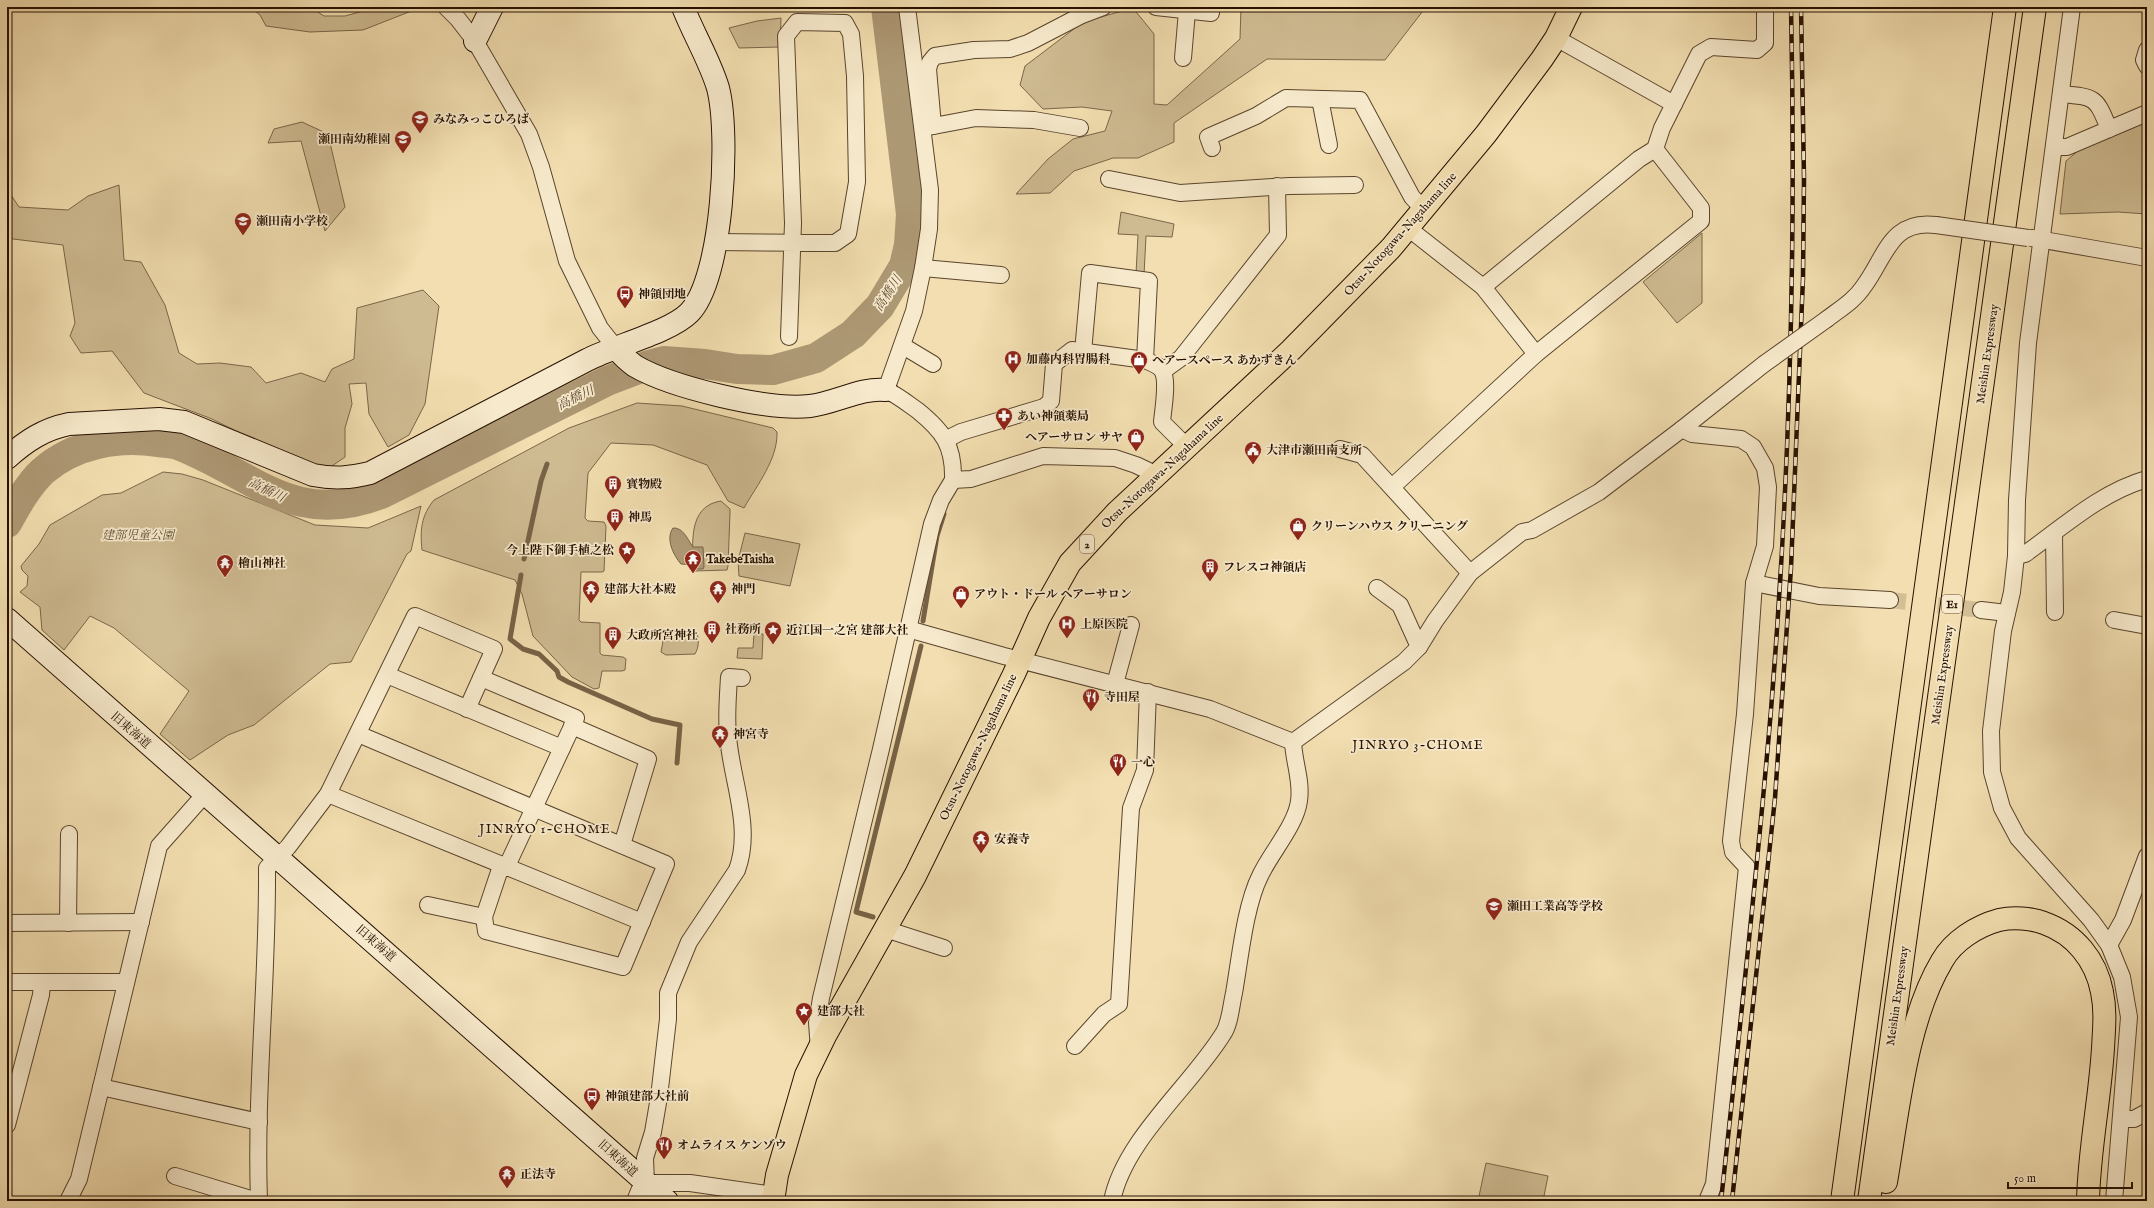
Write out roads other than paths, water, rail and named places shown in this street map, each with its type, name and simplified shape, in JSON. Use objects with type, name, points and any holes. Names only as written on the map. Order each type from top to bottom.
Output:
[{"type":"main road","name":"Otsu-Notogawa-Nagahama line","points":[[774,1198],[798,1096],[806,1075],[819,1048],[915,876],[1054,589],[1070,563],[1117,512],[1291,350],[1408,228],[1486,134],[1556,38],[1571,7]]},
{"type":"main road","name":"E1","points":[[1842,1201],[2005,7]]},
{"type":"main road","name":"Meishin Expressway","points":[[1869,1201],[2035,7]]},
{"type":"main road","points":[[1883,1201],[1912,1038],[1927,991],[1942,959],[1961,938],[1988,923],[2007,919],[2040,921],[2055,927],[2068,935],[2084,949],[2095,970],[2102,991],[2104,1012],[2102,1066],[2088,1178],[2083,1201]]},
{"type":"main road","points":[[2088,1178],[2088,1201]]},
{"type":"street","points":[[446,7],[458,19],[475,41],[529,134],[541,167],[567,261],[580,292],[600,328],[619,352],[634,365],[663,378],[727,396],[787,407],[823,405],[873,388],[886,390],[896,395],[935,424],[947,439],[953,463],[953,480],[941,500],[932,524],[881,749],[821,998],[817,1023],[819,1048]]},
{"type":"street","points":[[475,41],[492,7]]},
{"type":"street","points":[[7,458],[23,444],[41,432],[55,427],[69,424],[173,420],[198,426],[313,475],[329,478],[348,478],[370,473],[588,359],[619,352],[689,314],[700,298],[708,278],[715,242],[724,169],[724,132],[722,108],[717,86],[682,7]]},
{"type":"street","points":[[907,7],[927,127]]},
{"type":"street","points":[[886,390],[903,346],[923,268],[929,229],[930,190],[927,127],[928,69],[930,62],[935,56],[974,50],[1010,49],[1028,43],[1082,15],[1103,7]]},
{"type":"street","points":[[1156,7],[1211,13]]},
{"type":"street","points":[[1483,287],[1639,159],[1655,149],[1662,128],[1698,54],[1712,46],[1757,50],[1765,43],[1765,7]]},
{"type":"street","points":[[2072,7],[2054,147],[2035,239],[2017,500],[2016,556],[2012,592],[2003,631],[1991,731],[1992,772],[2002,808],[2018,838],[2091,920],[2108,945],[2122,977],[2129,1017],[2123,1119],[2114,1201]]},
{"type":"street","points":[[1183,58],[1187,11]]},
{"type":"street","points":[[715,242],[792,243],[835,243],[848,234],[857,182],[855,76],[851,34],[845,23],[797,22],[786,36],[792,243],[788,336]]},
{"type":"street","points":[[1556,38],[1674,104]]},
{"type":"street","points":[[2147,50],[2144,60],[2147,66]]},
{"type":"street","points":[[2061,94],[2087,96],[2100,105],[2109,129]]},
{"type":"street","points":[[1212,148],[1208,137],[1256,116],[1286,98],[1360,100],[1412,197],[1424,210]]},
{"type":"street","points":[[1320,99],[1329,145]]},
{"type":"street","points":[[2054,147],[2067,147],[2147,113]]},
{"type":"street","points":[[927,127],[976,118],[1034,120],[1080,128]]},
{"type":"street","points":[[1392,487],[1536,354],[1701,221],[1701,208],[1655,149]]},
{"type":"street","points":[[1109,179],[1180,193],[1277,186],[1355,185]]},
{"type":"street","points":[[1162,371],[1181,358],[1278,235],[1277,186]]},
{"type":"street","points":[[1293,742],[1404,662],[1419,647],[1435,621],[1470,573],[1522,532],[1532,530],[1598,492],[1682,430],[1764,364],[1846,305],[1864,287],[1884,254],[1906,228],[1921,224],[1936,225],[2035,239],[2147,258]]},
{"type":"street","points":[[1408,228],[1483,287],[1536,354]]},
{"type":"street","points":[[923,268],[1001,275]]},
{"type":"street","points":[[1083,352],[1090,273],[1149,281],[1145,360]]},
{"type":"street","points":[[903,346],[933,364]]},
{"type":"street","points":[[947,439],[961,432],[1044,407],[1051,401],[1054,364],[1072,350],[1145,360],[1155,364],[1162,371],[1164,379],[1162,422],[1187,447]]},
{"type":"street","points":[[1682,430],[1692,434],[1740,438],[1753,447],[1765,468],[1768,487],[1765,546],[1754,583],[1745,714],[1732,841],[1733,852],[1744,863],[1746,868],[1714,1184],[1707,1201]]},
{"type":"street","points":[[1340,449],[1362,455],[1470,573]]},
{"type":"street","points":[[953,480],[971,479],[1043,456],[1115,458],[1136,465],[1157,475]]},
{"type":"street","points":[[2016,556],[2025,554],[2094,504],[2116,491],[2147,480]]},
{"type":"street","points":[[2054,534],[2055,612]]},
{"type":"street","points":[[1754,583],[1819,596],[1890,600]]},
{"type":"street","points":[[1377,588],[1400,605],[1419,647]]},
{"type":"street","points":[[1981,610],[2007,613]]},
{"type":"street","points":[[175,1176],[258,1201],[260,1051],[265,965],[267,868],[288,847],[328,794],[415,616],[494,649],[467,709]]},
{"type":"street","name":"旧東海道","points":[[7,619],[277,858],[487,1040],[646,1183],[690,1183],[774,1198]]},
{"type":"street","points":[[2114,620],[2147,626]]},
{"type":"street","points":[[1115,684],[1131,625]]},
{"type":"street","points":[[908,629],[1020,660],[1210,709],[1293,742]]},
{"type":"street","points":[[387,675],[562,748]]},
{"type":"street","points":[[635,1201],[639,1191],[646,1183],[645,1158],[653,1132],[659,1097],[668,1019],[668,993],[671,983],[689,942],[737,870],[741,858],[739,800],[730,757],[727,722],[729,677],[742,678]]},
{"type":"street","points":[[358,734],[534,807],[666,864],[623,967],[486,931],[484,917],[504,867],[534,807],[576,718],[481,678]]},
{"type":"street","points":[[1076,1046],[1104,1014],[1119,1004],[1131,808],[1145,770],[1148,692]]},
{"type":"street","points":[[572,726],[648,759],[622,845]]},
{"type":"street","points":[[1112,1201],[1118,1178],[1132,1152],[1225,1032],[1251,902],[1260,876],[1283,838],[1299,804],[1301,785],[1293,755],[1293,742]]},
{"type":"street","points":[[68,1201],[79,1179],[159,846],[205,794]]},
{"type":"street","points":[[328,794],[642,922]]},
{"type":"street","points":[[68,923],[69,834]]},
{"type":"street","points":[[2108,945],[2123,920],[2147,856]]},
{"type":"street","points":[[428,905],[484,917]]},
{"type":"street","points":[[7,923],[141,922]]},
{"type":"street","points":[[885,929],[944,948]]},
{"type":"street","points":[[7,982],[126,982]]},
{"type":"street","points":[[7,1124],[41,995],[42,982]]},
{"type":"street","points":[[101,1087],[259,1122]]},
{"type":"street","points":[[2123,1119],[2134,1119],[2147,1112]]},
{"type":"street","points":[[646,1183],[667,1201]]},
{"type":"waterway","name":"高橋川","points":[[7,523],[19,502],[43,471],[68,454],[97,444],[127,440],[142,440],[176,444],[205,457],[275,493],[298,501],[323,505],[350,503],[381,494],[607,381],[649,365],[664,361],[705,364],[737,369],[773,370],[816,358],[853,334],[880,306],[904,266],[909,245],[911,214],[886,7]]},
{"type":"waterway","points":[[524,559],[541,481],[547,464]]},
{"type":"waterway","points":[[923,621],[937,536],[944,514]]},
{"type":"waterway","points":[[521,575],[510,639],[523,649],[539,654],[557,671],[559,677],[568,682],[652,719],[680,725],[677,763]]},
{"type":"waterway","points":[[873,917],[856,912],[921,646]]},
{"type":"tunnel","points":[[1890,600],[1981,610]]},
{"type":"railway","points":[[1721,1201],[1748,956],[1766,771],[1778,622],[1787,447],[1792,271],[1793,183],[1791,7]]},
{"type":"railway","points":[[1732,1201],[1775,798],[1791,568],[1803,278],[1804,178],[1801,7]]},
{"type":"place","name":"みなみっこひろば","points":[[420,134]]},
{"type":"place","name":"瀬田南幼稚園","points":[[403,154]]},
{"type":"place","name":"瀬田南小学校","points":[[243,236]]},
{"type":"place","name":"神領団地","points":[[625,309]]},
{"type":"place","name":"加藤内科胃腸科","points":[[1013,374]]},
{"type":"place","name":"ヘアースペース あかずきん","points":[[1139,375]]},
{"type":"place","name":"あい神領薬局","points":[[1004,431]]},
{"type":"place","name":"ヘアーサロン サヤ","points":[[1136,452]]},
{"type":"place","name":"大津市瀬田南支所","points":[[1253,465]]},
{"type":"place","name":"寳物殿","points":[[613,499]]},
{"type":"place","name":"神馬","points":[[615,532]]},
{"type":"place","name":"クリーンハウス クリーニング","points":[[1298,541]]},
{"type":"place","name":"今上陛下御手植之松","points":[[627,565]]},
{"type":"place","name":"TakebeTaisha","points":[[693,574]]},
{"type":"place","name":"檜山神社","points":[[225,578]]},
{"type":"place","name":"フレスコ神領店","points":[[1210,582]]},
{"type":"place","name":"建部大社本殿","points":[[591,604]]},
{"type":"place","name":"神門","points":[[718,604]]},
{"type":"place","name":"アウト・ドール ヘアーサロン","points":[[961,609]]},
{"type":"place","name":"上原医院","points":[[1067,639]]},
{"type":"place","name":"社務所","points":[[712,644]]},
{"type":"place","name":"近江国一之宮 建部大社","points":[[773,645]]},
{"type":"place","name":"大政所宮神社","points":[[613,650]]},
{"type":"place","name":"寺田屋","points":[[1091,712]]},
{"type":"place","name":"神宮寺","points":[[720,749]]},
{"type":"place","name":"一心","points":[[1118,777]]},
{"type":"place","name":"安養寺","points":[[981,854]]},
{"type":"place","name":"瀬田工業高等学校","points":[[1494,921]]},
{"type":"place","name":"建部大社","points":[[804,1026]]},
{"type":"place","name":"神領建部大社前","points":[[592,1111]]},
{"type":"place","name":"オムライス ケンゾウ","points":[[664,1160]]},
{"type":"place","name":"正法寺","points":[[507,1189]]},
{"type":"district","name":"JINRYO 3-CHOME","points":[[1418,744]]},
{"type":"district","name":"JINRYO 1-CHOME","points":[[545,828]]},
{"type":"park label","name":"建部児童公園","points":[[138,535]]}]
